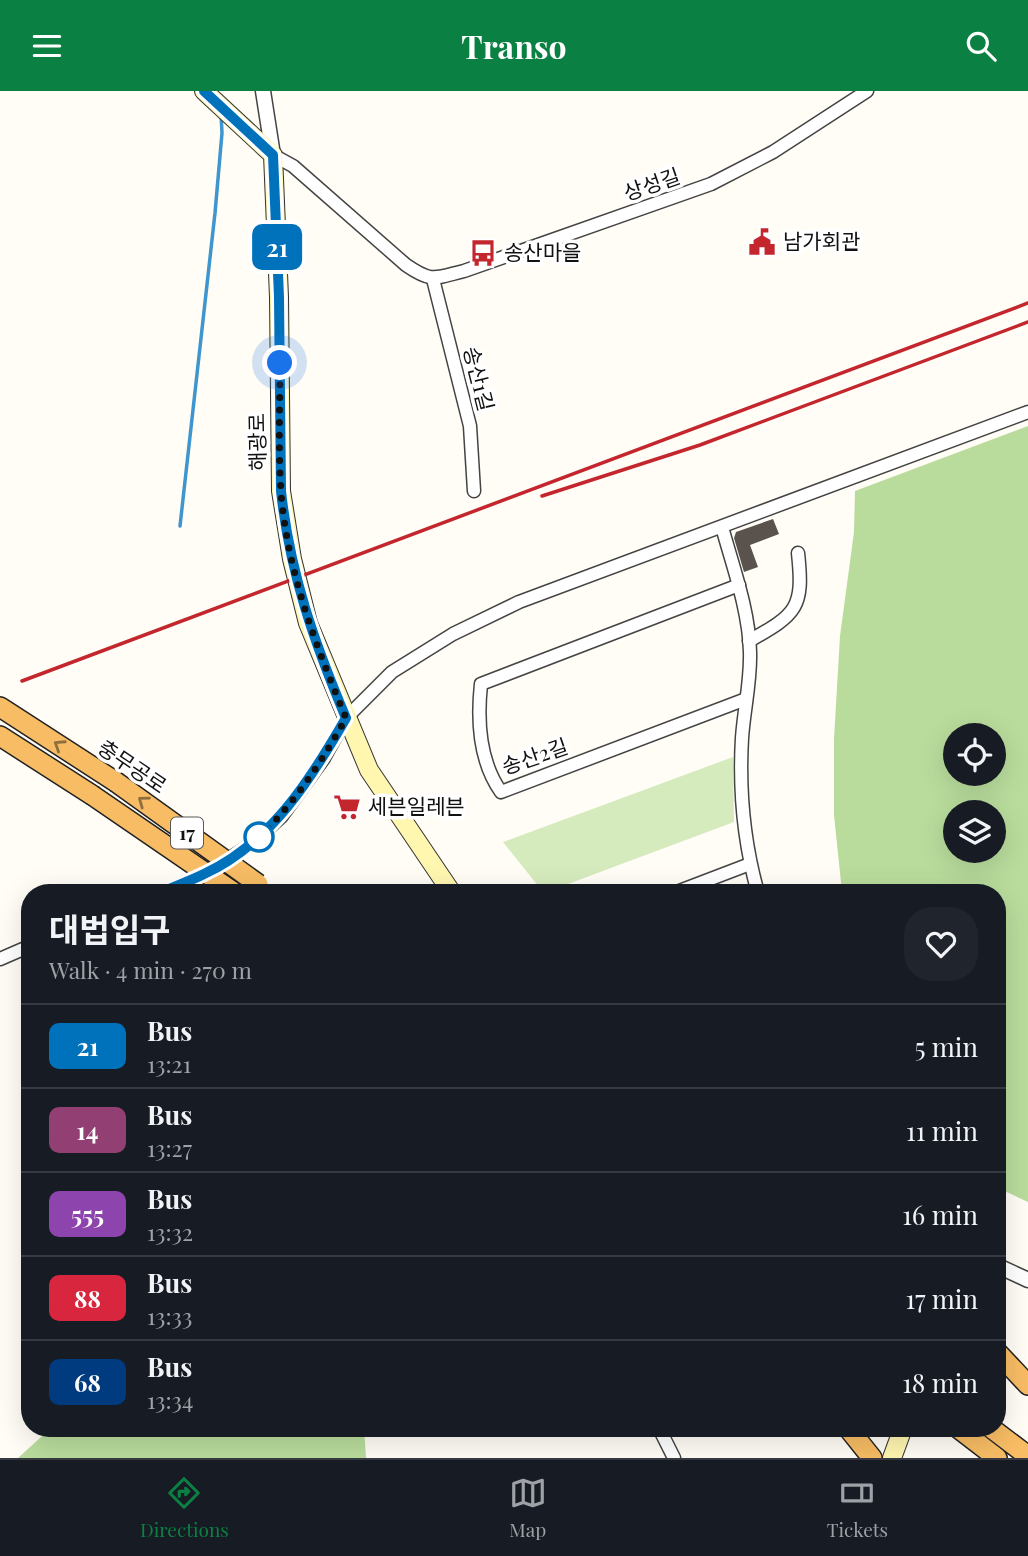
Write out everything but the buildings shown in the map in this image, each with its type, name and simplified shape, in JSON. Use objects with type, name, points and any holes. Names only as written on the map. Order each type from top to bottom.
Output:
[{"type":"highway","name":"충무공로","points":[[0,707],[116,782],[257,884]]},
{"type":"highway","name":"17","points":[[0,736],[93,795],[221,884]]},
{"type":"highway","points":[[1006,1362],[1028,1385]]},
{"type":"highway","points":[[851,1437],[856,1458]]},
{"type":"highway","points":[[854,1437],[872,1458]]},
{"type":"highway","points":[[970,1437],[997,1458]]},
{"type":"highway","points":[[1003,1437],[1028,1456]]},
{"type":"main road","points":[[205,92],[273,155]]},
{"type":"main road","name":"해광로","points":[[273,155],[279,297],[281,491],[308,623],[369,770],[446,884]]},
{"type":"main road","points":[[892,1458],[900,1437]]},
{"type":"street","points":[[263,91],[273,155],[293,166],[405,265],[422,276],[433,279]]},
{"type":"street","name":"상성길","points":[[433,279],[464,271],[711,184],[773,152],[867,91]]},
{"type":"street","name":"송산1길","points":[[433,279],[470,426],[474,491]]},
{"type":"street","points":[[182,884],[206,874],[250,845],[281,817],[324,758],[346,718],[392,672],[426,649],[479,620],[530,598],[1028,412]]},
{"type":"street","points":[[722,527],[739,585],[749,641],[750,666],[742,739],[742,785],[750,864],[756,884]]},
{"type":"street","points":[[749,641],[778,624],[797,605],[801,580],[797,553]]},
{"type":"street","name":"송산2길","points":[[739,585],[481,684],[479,723],[491,775],[501,792],[746,699]]},
{"type":"street","points":[[698,884],[750,864]]},
{"type":"street","points":[[0,959],[21,950]]},
{"type":"street","points":[[1006,1270],[1028,1280]]},
{"type":"street","points":[[664,1437],[674,1458]]},
{"type":"green space","points":[[1028,426],[1028,1202],[1006,1192],[1006,884],[841,884],[834,815],[834,739],[840,636],[854,532],[855,491]]},
{"type":"green space","points":[[733,757],[734,822],[568,884],[537,884],[503,842]]},
{"type":"green space","points":[[41,1437],[365,1437],[366,1458],[18,1458]]},
{"type":"waterway","points":[[180,526],[215,213],[222,133],[221,114]]},
{"type":"railway","points":[[22,681],[1028,303]]},
{"type":"railway","points":[[542,496],[700,445],[1028,322]]},
{"type":"bus line","name":"21","points":[[182,884],[206,874],[250,845],[281,817],[324,758],[346,718],[308,623],[292,559],[281,491],[279,297],[273,155],[204,91]]},
{"type":"place","name":"남가회관","points":[[762,242]]},
{"type":"place","name":"송산마을","points":[[483,253]]},
{"type":"place","name":"세븐일레븐","points":[[347,807]]},
{"type":"route","points":[[259,837],[281,817],[324,758],[346,718],[308,623],[287,537],[281,491],[280,363]]}]
